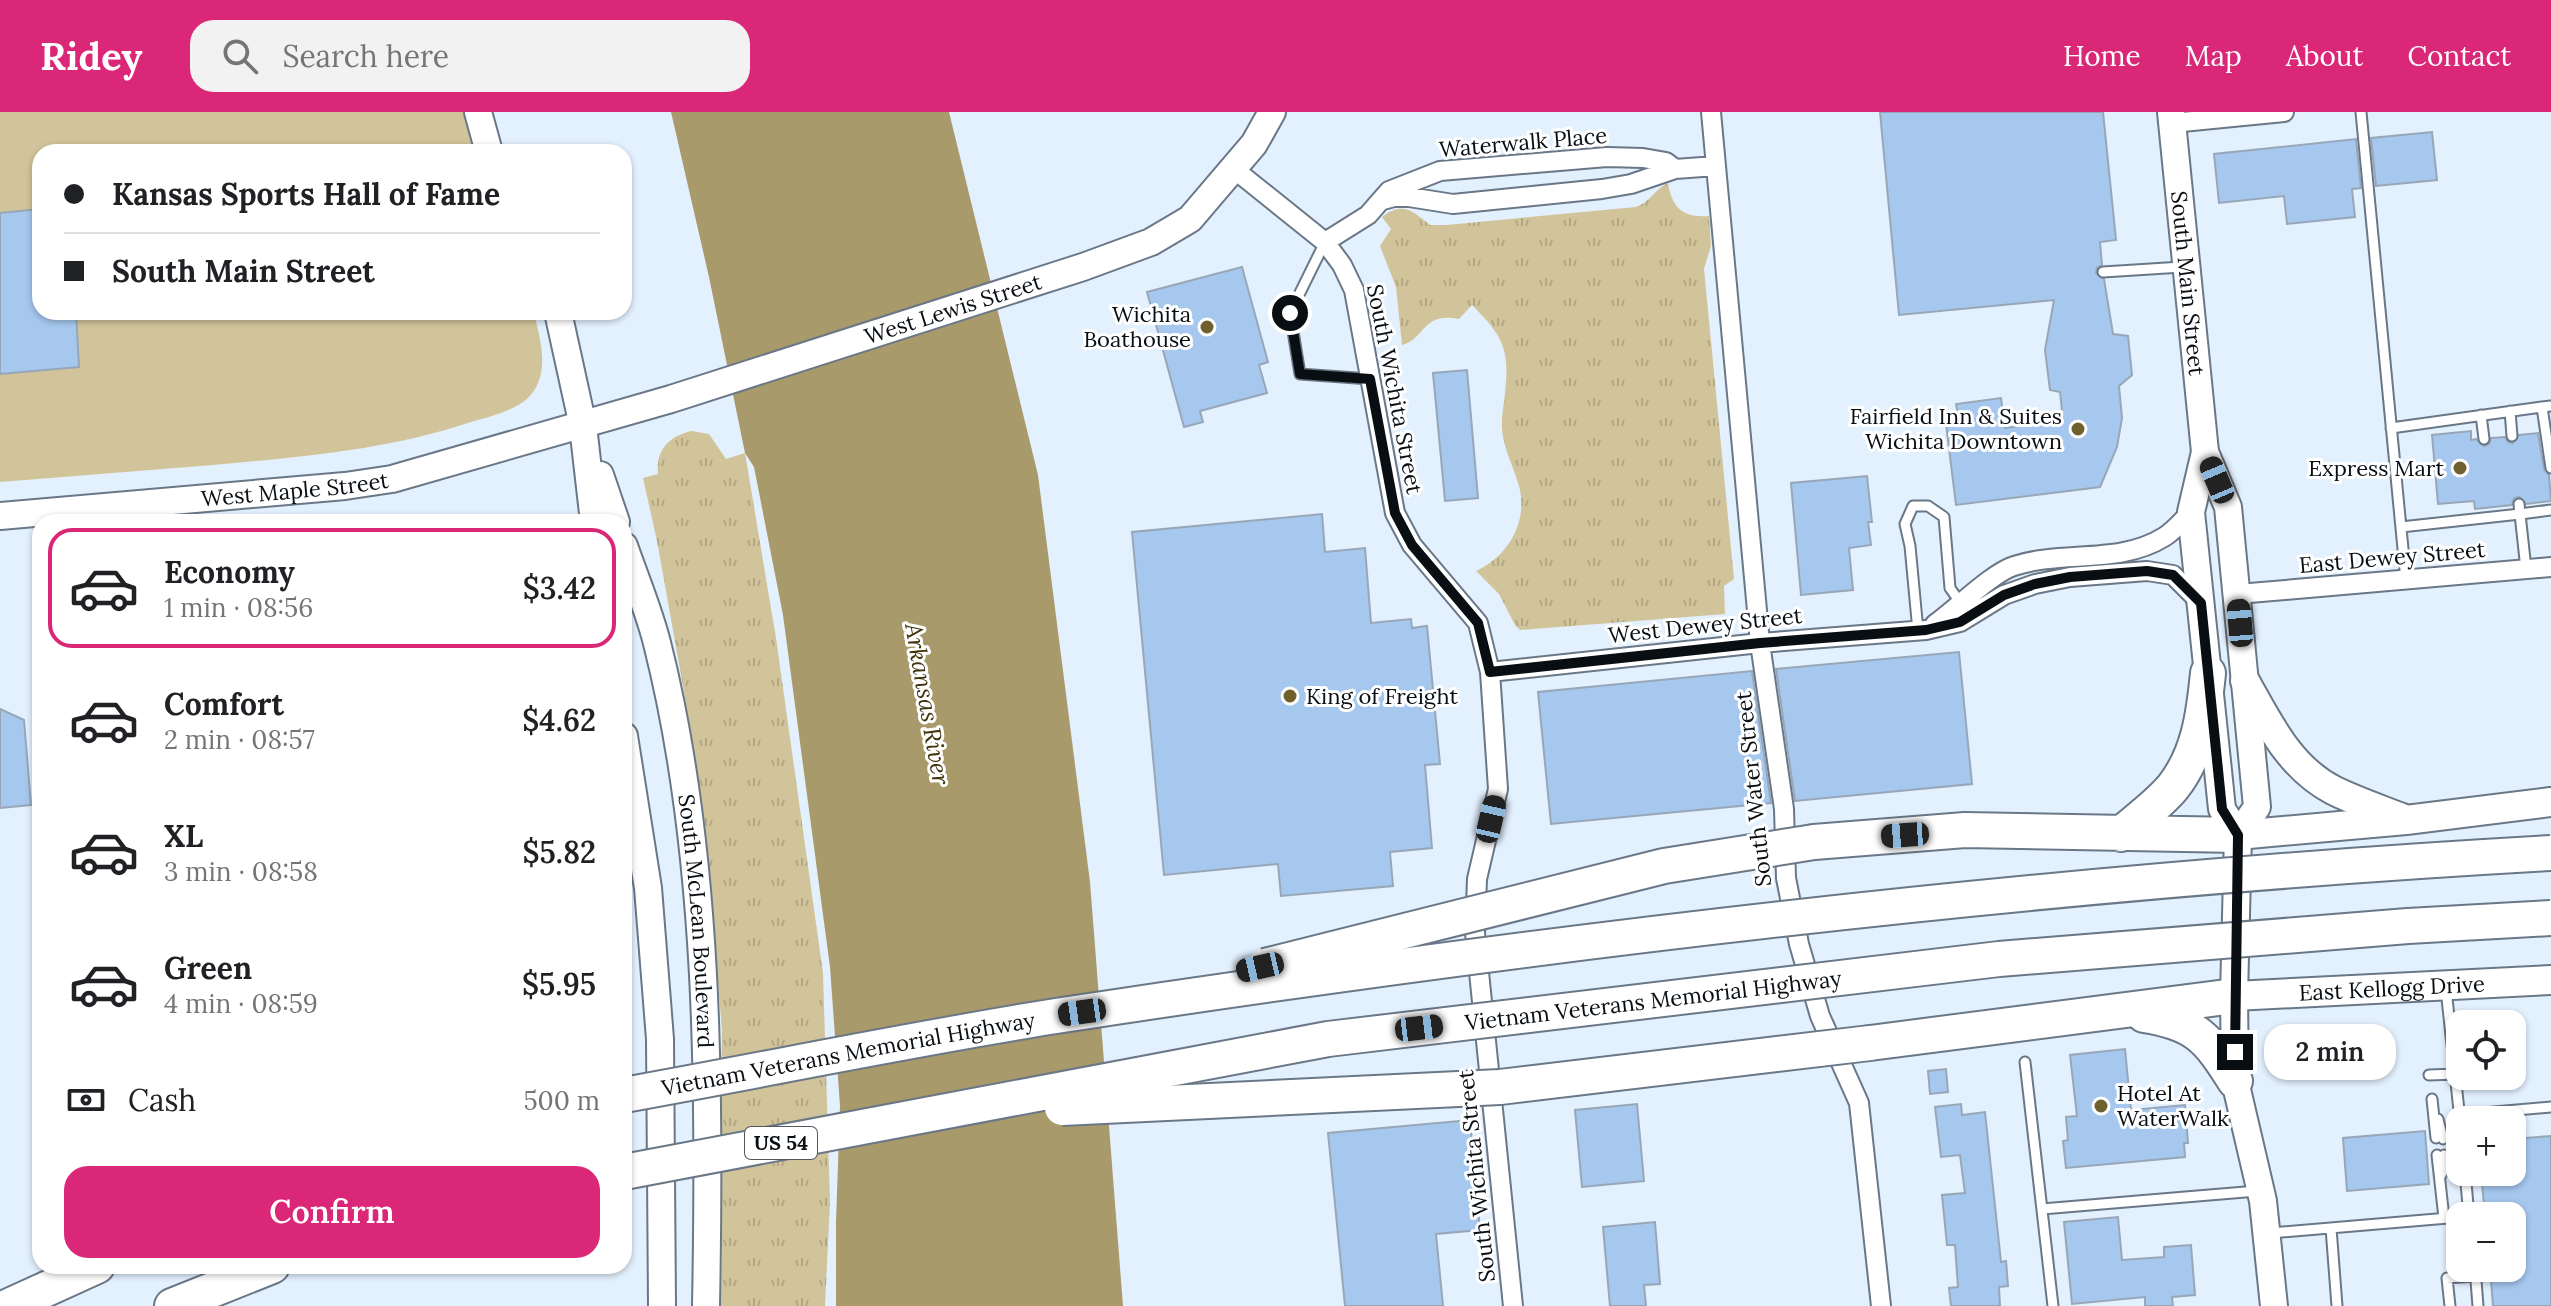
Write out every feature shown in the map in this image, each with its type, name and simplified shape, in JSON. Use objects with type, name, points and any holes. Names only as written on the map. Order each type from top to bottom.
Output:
[{"type":"highway","points":[[2121,834],[2173,788],[2194,751],[2204,719],[2208,673]]},
{"type":"highway","points":[[1051,1017],[1380,939],[1664,866],[1814,842],[1965,830],[2238,835]]},
{"type":"highway","name":"Vietnam Veterans Memorial Highway","points":[[632,1094],[1051,1017],[1429,962],[1994,894],[2403,861],[2551,853]]},
{"type":"highway","name":"Vietnam Veterans Memorial Highway","points":[[632,1171],[1328,1039],[1999,959],[2408,926],[2551,918]]},
{"type":"highway","points":[[938,1114],[1500,1087],[2234,996]]},
{"type":"highway","points":[[2116,1011],[2170,1019],[2198,1032],[2235,1081]]},
{"type":"highway","points":[[9,1306],[79,1274]]},
{"type":"highway","points":[[172,1306],[252,1274]]},
{"type":"main road","points":[[2245,681],[2275,735],[2305,770],[2332,789],[2406,820]]},
{"type":"main road","points":[[2238,835],[2406,820],[2551,802]]},
{"type":"main road","name":"East Kellogg Drive","points":[[2234,996],[2551,980]]},
{"type":"street","points":[[478,112],[487,144]]},
{"type":"street","name":"West Lewis Street","points":[[583,426],[1083,267],[1151,242],[1190,219],[1254,144],[1272,112]]},
{"type":"street","name":"South Water Street","points":[[1711,112],[1760,643],[1784,809],[1786,878],[1799,944],[1820,1016],[1859,1103],[1881,1306]]},
{"type":"street","points":[[2172,117],[2284,112]]},
{"type":"street","name":"South Main Street","points":[[2172,117],[2205,452],[2228,507],[2257,807],[2238,835],[2235,1081],[2260,1191],[2274,1306]]},
{"type":"street","name":"Waterwalk Place","points":[[1325,242],[1368,215],[1389,191],[1440,171],[1607,157],[1666,162],[1675,169]]},
{"type":"street","name":"Waterwalk Place","points":[[1381,201],[1409,197],[1453,204],[1602,189],[1631,184],[1675,169],[1716,166]]},
{"type":"street","name":"South Wichita Street","points":[[1234,169],[1325,242],[1342,265],[1354,290],[1395,513],[1412,545],[1478,623],[1490,672],[1498,789],[1477,879],[1475,933],[1513,1306]]},
{"type":"street","points":[[560,320],[583,426],[593,514]]},
{"type":"street","points":[[583,426],[613,514]]},
{"type":"street","name":"West Maple Street","points":[[0,516],[376,482],[583,426]]},
{"type":"street","name":"South Main Street","points":[[2205,452],[2191,512],[2222,809],[2238,835]]},
{"type":"street","points":[[1922,631],[1962,605],[2010,567],[2033,561],[2119,553],[2142,547],[2165,537],[2191,512]]},
{"type":"street","name":"East Dewey Street","points":[[2238,594],[2551,567]]},
{"type":"street","name":"South McLean Boulevard","points":[[632,570],[656,640],[671,702],[687,803],[705,1025],[706,1306]]},
{"type":"street","name":"West Dewey Street","points":[[1490,672],[1760,643],[1922,631],[1960,622],[2004,595],[2035,584],[2070,577],[2147,571],[2173,575],[2201,603]]},
{"type":"street","name":"South McLean Boulevard","points":[[632,787],[648,888],[660,1039],[662,1306]]},
{"type":"lane","points":[[2361,112],[2406,580]]},
{"type":"lane","points":[[1325,242],[1290,313],[1300,374],[1370,379]]},
{"type":"lane","points":[[2103,272],[2186,267]]},
{"type":"lane","points":[[2391,428],[2547,406],[2551,468]]},
{"type":"lane","points":[[2510,411],[2512,436]]},
{"type":"lane","points":[[2481,415],[2484,439]]},
{"type":"lane","points":[[1922,631],[1905,524],[1913,506],[1928,506],[1944,517],[1950,588],[1962,605]]},
{"type":"lane","points":[[2519,509],[2526,569]]},
{"type":"lane","points":[[2401,527],[2492,512],[2551,510]]},
{"type":"lane","points":[[2445,985],[2448,1010]]},
{"type":"lane","points":[[2025,1062],[2053,1306]]},
{"type":"lane","points":[[2429,1075],[2446,1074]]},
{"type":"lane","points":[[2432,1104],[2439,1139]]},
{"type":"lane","points":[[2526,1110],[2551,1107]]},
{"type":"lane","points":[[2266,1234],[2444,1218],[2439,1178],[2441,1155]]},
{"type":"lane","points":[[2042,1209],[2260,1191]]},
{"type":"lane","points":[[2331,1228],[2337,1306]]},
{"type":"lane","points":[[2447,1282],[2450,1306]]},
{"type":"lane","points":[[2476,1282],[2478,1306]]},
{"type":"green space","points":[[0,112],[467,112],[476,144],[32,144],[32,320],[536,320],[542,368],[535,390],[527,399],[500,413],[439,432],[376,446],[246,462],[0,482]]},
{"type":"green space","points":[[1668,183],[1672,199],[1680,210],[1692,215],[1709,216],[1711,246],[1704,269],[1734,579],[1724,586],[1725,614],[1520,630],[1499,594],[1476,571],[1505,548],[1520,515],[1520,490],[1502,430],[1506,365],[1502,344],[1472,305],[1459,319],[1437,319],[1402,345],[1396,287],[1380,246],[1391,229],[1382,217],[1401,209],[1413,212],[1430,225],[1446,225],[1636,207]]},
{"type":"green space","points":[[691,431],[709,434],[726,459],[745,453],[776,638],[823,973],[830,1202],[825,1306],[721,1306],[719,1190],[722,1031],[712,909],[684,692],[643,478],[658,474],[661,451],[676,437]]},
{"type":"water","name":"Arkansas River","points":[[671,112],[949,112],[1038,475],[1090,882],[1123,1306],[836,1306],[840,1106],[830,967],[783,615],[754,467],[745,453]]},
{"type":"building","points":[[1880,112],[2103,112],[2116,240],[2100,242],[2102,265],[2096,273],[2104,279],[2113,334],[2128,336],[2132,375],[2119,386],[2122,418],[2117,447],[2100,487],[1956,505],[1945,416],[1958,414],[1956,404],[2001,398],[2005,428],[2063,420],[2060,392],[2050,390],[2045,350],[2054,300],[1899,315]]},
{"type":"building","points":[[2432,132],[2437,180],[2376,186],[2371,138]]},
{"type":"building","points":[[2356,139],[2361,188],[2352,189],[2355,217],[2287,224],[2284,196],[2219,203],[2214,154]]},
{"type":"building","points":[[32,210],[32,320],[76,320],[79,367],[0,374],[0,213]]},
{"type":"building","name":"Wichita Boathouse","points":[[1242,267],[1268,362],[1259,365],[1267,393],[1200,411],[1203,422],[1184,427],[1147,292]]},
{"type":"building","points":[[1467,370],[1478,498],[1445,501],[1433,373]]},
{"type":"building","points":[[2471,431],[2471,440],[2476,439],[2484,446],[2489,444],[2491,438],[2505,437],[2513,443],[2519,435],[2538,433],[2544,469],[2549,475],[2551,501],[2526,504],[2519,497],[2514,498],[2512,505],[2475,509],[2474,501],[2438,504],[2432,435]]},
{"type":"building","points":[[1867,476],[1871,545],[1849,548],[1853,590],[1801,595],[1791,483]]},
{"type":"building","name":"King of Freight","points":[[1322,514],[1325,552],[1365,548],[1371,623],[1411,619],[1412,628],[1427,626],[1440,764],[1425,765],[1432,848],[1390,852],[1393,886],[1281,896],[1278,864],[1164,875],[1132,532]]},
{"type":"building","points":[[1959,652],[1972,784],[1795,801],[1776,669]]},
{"type":"building","points":[[1752,671],[1771,803],[1551,824],[1538,692]]},
{"type":"building","points":[[0,709],[24,720],[31,805],[0,808]]},
{"type":"building","points":[[2125,1049],[2131,1110],[2185,1105],[2188,1143],[2184,1143],[2185,1157],[2066,1168],[2063,1141],[2068,1140],[2066,1117],[2077,1116],[2070,1055]]},
{"type":"building","points":[[1946,1069],[1948,1092],[1930,1094],[1928,1071]]},
{"type":"building","points":[[1637,1104],[1644,1181],[1582,1187],[1575,1110]]},
{"type":"building","points":[[1961,1104],[1962,1115],[1985,1112],[2001,1262],[2006,1261],[2008,1286],[1999,1287],[2000,1306],[1951,1306],[1949,1288],[1958,1287],[1955,1245],[1947,1245],[1942,1195],[1965,1193],[1960,1155],[1941,1157],[1935,1107]]},
{"type":"building","points":[[1470,1120],[1480,1230],[1436,1234],[1443,1306],[1345,1306],[1328,1133]]},
{"type":"building","points":[[2425,1131],[2429,1184],[2347,1191],[2343,1138]]},
{"type":"building","points":[[2551,1136],[2551,1306],[2493,1306],[2491,1282],[2526,1282],[2526,1202],[2484,1202],[2482,1186],[2526,1186],[2526,1138]]},
{"type":"building","points":[[2118,1217],[2122,1260],[2164,1257],[2164,1247],[2191,1245],[2195,1295],[2172,1297],[2173,1306],[2145,1306],[2145,1297],[2072,1304],[2064,1222]]},
{"type":"building","points":[[1655,1222],[1660,1284],[1644,1285],[1646,1306],[1610,1306],[1603,1227]]},
{"type":"place","name":"Wichita Boathouse","points":[[1207,327]]},
{"type":"place","name":"Fairfield Inn & Suites Wichita Downtown","points":[[2078,429]]},
{"type":"place","name":"Express Mart","points":[[2460,468]]},
{"type":"place","name":"King of Freight","points":[[1290,696]]},
{"type":"place","name":"Hotel At WaterWalk","points":[[2101,1106]]},
{"type":"route","points":[[1290,313],[1300,374],[1370,379],[1395,513],[1412,545],[1478,623],[1490,672],[1760,643],[1926,630],[1960,622],[2004,595],[2035,584],[2070,577],[2147,571],[2173,575],[2201,603],[2222,809],[2238,835],[2235,1052]]}]
